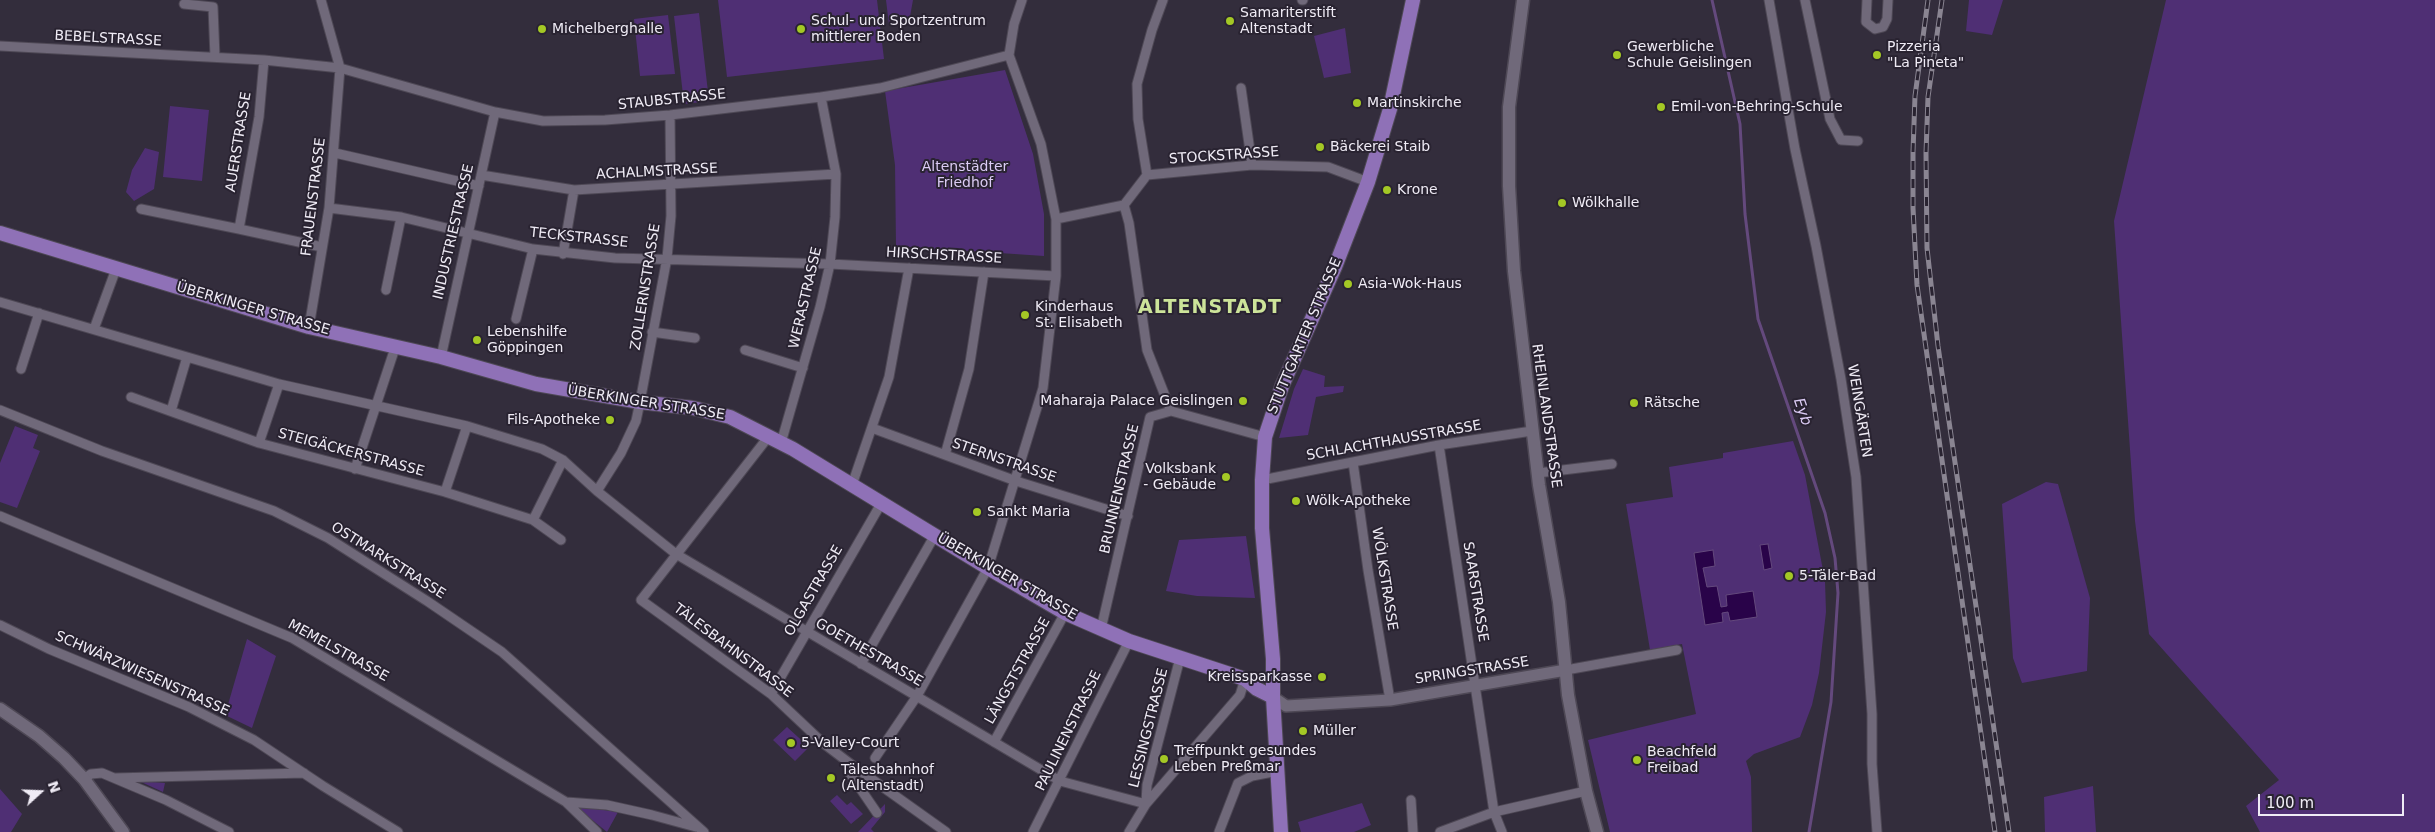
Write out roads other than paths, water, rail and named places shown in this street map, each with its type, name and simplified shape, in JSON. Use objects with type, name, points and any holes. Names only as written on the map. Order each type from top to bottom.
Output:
[{"type":"main road","name":"STUTTGARTER STRASSE","points":[[1281,832],[1273,697],[1273,659],[1262,528],[1262,480],[1266,437],[1282,386],[1335,267],[1368,182],[1390,109],[1413,0]]},
{"type":"main road","name":"RHEINLANDSTRASSE","points":[[1523,0],[1510,98],[1508,186],[1514,271],[1532,431],[1560,602],[1568,695],[1586,791],[1597,832]]},
{"type":"main road","name":"ÜBERKINGER STRASSE","points":[[0,233],[309,327],[440,357],[536,384],[640,402],[693,408],[720,414],[747,424],[775,439],[1065,613],[1129,642],[1245,679],[1257,689],[1273,697]]},
{"type":"main road","points":[[0,710],[39,736],[84,779],[123,832]]},
{"type":"street","name":"FRAUENSTRASSE","points":[[309,327],[329,208],[340,68],[321,0]]},
{"type":"street","points":[[874,758],[917,696],[988,568],[1043,388],[1056,276],[1056,219],[1040,144],[1009,55],[1014,24],[1022,0]]},
{"type":"street","points":[[1056,219],[1124,205],[1136,187],[1147,176],[1138,119],[1137,84],[1152,30],[1163,0]]},
{"type":"street","name":"WEINGÄRTEN","points":[[1769,0],[1795,149],[1816,246],[1841,379],[1856,477],[1870,674],[1878,832]]},
{"type":"street","points":[[1805,0],[1830,119],[1841,140],[1858,141]]},
{"type":"street","points":[[1867,0],[1866,22],[1875,29],[1883,27],[1887,19],[1888,0]]},
{"type":"street","points":[[184,4],[213,7],[215,58]]},
{"type":"street","name":"BEBELSTRASSE","points":[[0,46],[264,60],[340,68]]},
{"type":"street","name":"STAUBSTRASSE","points":[[340,68],[495,112],[543,121],[605,120],[670,115],[822,97],[880,88],[1009,55]]},
{"type":"street","name":"AUERSTRASSE","points":[[239,229],[259,117],[264,60]]},
{"type":"street","points":[[1241,88],[1252,165]]},
{"type":"street","name":"WERASTRASSE","points":[[641,600],[676,554],[775,439],[803,368],[830,264],[835,217],[836,174],[822,97]]},
{"type":"street","name":"INDUSTRIESTRASSE","points":[[440,357],[495,112]]},
{"type":"street","name":"ZOLLERNSTRASSE","points":[[597,490],[621,452],[636,420],[640,402],[667,258],[671,186],[670,115]]},
{"type":"street","points":[[334,153],[479,186]]},
{"type":"street","name":"STOCKSTRASSE","points":[[1147,176],[1252,165],[1328,167],[1368,182]]},
{"type":"street","name":"ACHALMSTRASSE","points":[[481,175],[574,190],[671,186],[836,174]]},
{"type":"street","points":[[563,254],[574,190]]},
{"type":"street","points":[[1124,205],[1129,223],[1147,350],[1171,411],[1266,437]]},
{"type":"street","name":"TECKSTRASSE","points":[[329,208],[400,217],[533,249],[563,254],[615,258],[830,264]]},
{"type":"street","points":[[141,209],[322,247]]},
{"type":"street","points":[[386,290],[400,217]]},
{"type":"street","points":[[516,319],[533,249]]},
{"type":"street","name":"HIRSCHSTRASSE","points":[[830,264],[1056,276]]},
{"type":"street","points":[[852,485],[889,377],[909,268]]},
{"type":"street","points":[[94,329],[116,269]]},
{"type":"street","points":[[945,455],[969,369],[984,272]]},
{"type":"street","name":"GOETHESTRASSE","points":[[0,302],[279,384],[466,426],[542,449],[563,460],[676,554],[806,632],[1060,781],[1146,804]]},
{"type":"street","points":[[21,369],[39,313]]},
{"type":"street","points":[[652,332],[695,338]]},
{"type":"street","points":[[355,469],[395,348]]},
{"type":"street","points":[[745,350],[803,368]]},
{"type":"street","points":[[171,411],[187,357]]},
{"type":"street","points":[[259,443],[279,384]]},
{"type":"street","name":"STEIGÄCKERSTRASSE","points":[[131,397],[259,443],[445,492],[533,520],[561,540]]},
{"type":"street","name":"OSTMARKSTRASSE","points":[[0,410],[102,451],[274,512],[328,538],[427,601],[502,652],[701,830]]},
{"type":"street","name":"BRUNNENSTRASSE","points":[[1101,629],[1150,418],[1171,411]]},
{"type":"street","points":[[445,492],[466,426]]},
{"type":"street","name":"STERNSTRASSE","points":[[872,428],[1016,481],[1128,516]]},
{"type":"street","name":"SCHLACHTHAUSSTRASSE","points":[[1262,480],[1439,445],[1532,431]]},
{"type":"street","name":"SAARSTRASSE","points":[[1439,445],[1494,812],[1502,832]]},
{"type":"street","points":[[533,520],[563,460]]},
{"type":"street","name":"WÖLKSTRASSE","points":[[1353,462],[1368,570],[1390,700]]},
{"type":"street","points":[[1538,473],[1612,464]]},
{"type":"street","name":"OLGASTRASSE","points":[[771,694],[882,502]]},
{"type":"street","name":"MEMELSTRASSE","points":[[0,516],[292,638],[566,802],[597,832]]},
{"type":"street","points":[[861,664],[935,535]]},
{"type":"street","name":"TÄLESBAHNSTRASSE","points":[[641,600],[771,694],[823,743],[852,766],[946,832]]},
{"type":"street","name":"LÄNGSTSTRASSE","points":[[994,742],[1065,613]]},
{"type":"street","name":"SCHWÄRZWIESENSTRASSE","points":[[0,625],[49,649],[189,707],[254,740],[398,832]]},
{"type":"street","name":"PAULINENSTRASSE","points":[[1034,832],[1129,642]]},
{"type":"street","name":"SPRINGSTRASSE","points":[[1273,697],[1286,706],[1390,700],[1476,687],[1677,650]]},
{"type":"street","name":"LESSINGSTRASSE","points":[[1146,804],[1147,785],[1180,658]]},
{"type":"street","points":[[1130,832],[1146,804],[1240,695],[1245,679]]},
{"type":"street","points":[[852,766],[849,772],[877,812]]},
{"type":"street","points":[[1219,832],[1238,783],[1252,776],[1278,771]]},
{"type":"street","points":[[84,779],[92,774],[102,773],[229,832]]},
{"type":"street","points":[[115,778],[305,773]]},
{"type":"street","points":[[1440,832],[1494,812],[1586,791]]},
{"type":"street","points":[[1410,800],[1413,832]]},
{"type":"street","name":"MEMELSTRASSE","points":[[566,802],[607,805],[652,814],[701,830]]},
{"type":"waterway","name":"Eyb","points":[[1712,0],[1740,124],[1745,214],[1758,319],[1825,513],[1835,558],[1838,593],[1831,702],[1809,832]]},
{"type":"railway","points":[[1928,0],[1915,96],[1913,208],[1917,285],[1995,832]]},
{"type":"railway","points":[[1942,0],[1928,97],[1926,153],[1927,248],[1938,346],[2009,832]]},
{"type":"place","name":"Samariterstift Altenstadt","points":[[1230,21]]},
{"type":"place","name":"Michelberghalle","points":[[542,29]]},
{"type":"place","name":"Schul- und Sportzentrum mittlerer Boden","points":[[801,29]]},
{"type":"place","name":"Gewerbliche Schule Geislingen","points":[[1617,55]]},
{"type":"place","name":"Pizzeria \"La Pineta\"","points":[[1877,55]]},
{"type":"place","name":"Martinskirche","points":[[1357,103]]},
{"type":"place","name":"Emil-von-Behring-Schule","points":[[1661,107]]},
{"type":"place","name":"Bäckerei Staib","points":[[1320,147]]},
{"type":"place","name":"Krone","points":[[1387,190]]},
{"type":"place","name":"Wölkhalle","points":[[1562,203]]},
{"type":"place","name":"Asia-Wok-Haus","points":[[1348,284]]},
{"type":"place","name":"Kinderhaus St. Elisabeth","points":[[1025,315]]},
{"type":"place","name":"Lebenshilfe Göppingen","points":[[477,340]]},
{"type":"place","name":"Maharaja Palace Geislingen","points":[[1243,401]]},
{"type":"place","name":"Rätsche","points":[[1634,403]]},
{"type":"place","name":"Fils-Apotheke","points":[[610,420]]},
{"type":"place","name":"Volksbank - Gebäude","points":[[1226,477]]},
{"type":"place","name":"Wölk-Apotheke","points":[[1296,501]]},
{"type":"place","name":"Sankt Maria","points":[[977,512]]},
{"type":"place","name":"5-Täler-Bad","points":[[1789,576]]},
{"type":"place","name":"Kreissparkasse","points":[[1322,677]]},
{"type":"place","name":"Müller","points":[[1303,731]]},
{"type":"place","name":"5-Valley-Court","points":[[791,743]]},
{"type":"place","name":"Treffpunkt gesundes Leben Preßmar","points":[[1164,759]]},
{"type":"place","name":"Beachfeld Freibad","points":[[1637,760]]},
{"type":"place","name":"Tälesbahnhof (Altenstadt)","points":[[831,778]]},
{"type":"district","name":"ALTENSTADT","points":[[1210,308]]},
{"type":"park label","name":"Altenstädter Friedhof","points":[[965,176]]}]
